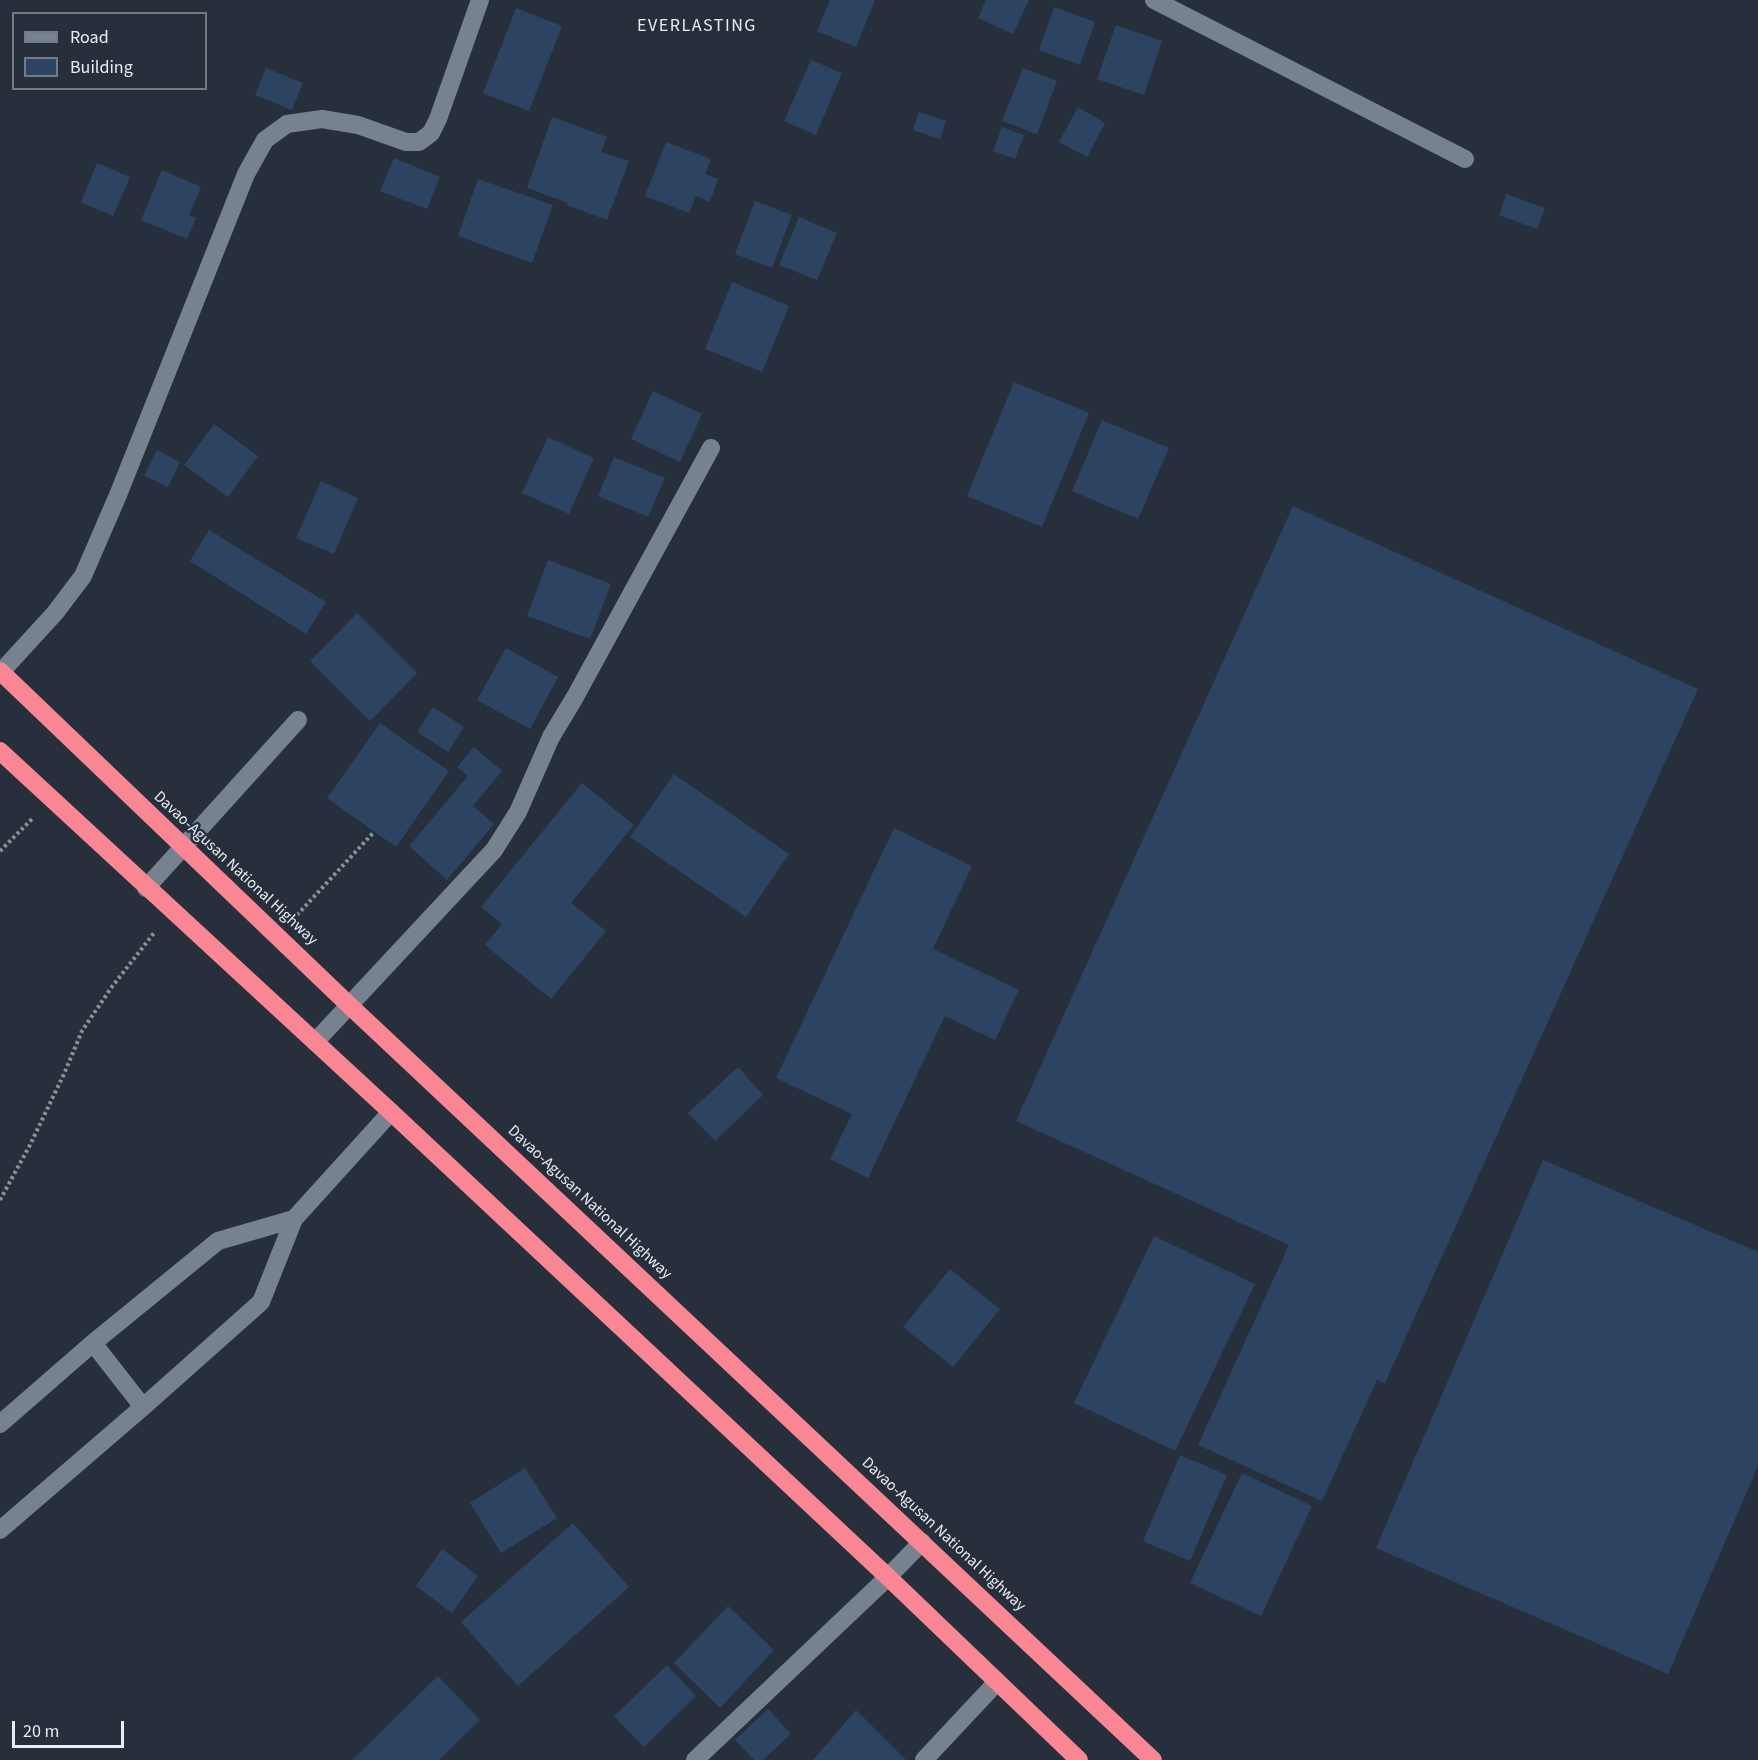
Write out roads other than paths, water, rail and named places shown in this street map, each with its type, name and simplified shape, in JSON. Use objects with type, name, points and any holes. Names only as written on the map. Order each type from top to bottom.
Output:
[{"type":"highway","name":"Davao-Agusan National Highway","points":[[0,672],[1152,1760]]},
{"type":"highway","points":[[0,751],[888,1577],[1079,1760]]},
{"type":"street","points":[[0,672],[56,613],[83,576],[118,495],[246,174],[265,140],[287,124],[322,119],[358,124],[406,142],[418,142],[431,133],[438,119],[480,0]]},
{"type":"street","points":[[1154,0],[1465,159]]},
{"type":"street","points":[[315,1042],[494,849],[518,812],[551,737],[711,448]]},
{"type":"street","points":[[146,888],[298,720]]},
{"type":"street","points":[[0,1530],[261,1302],[294,1220],[390,1112]]},
{"type":"street","points":[[0,1424],[93,1343],[218,1241],[294,1220]]},
{"type":"street","points":[[93,1343],[143,1407]]},
{"type":"street","points":[[695,1760],[922,1542]]},
{"type":"street","points":[[924,1760],[997,1682]]},
{"type":"district","name":"EVERLASTING","points":[[697,27]]}]
